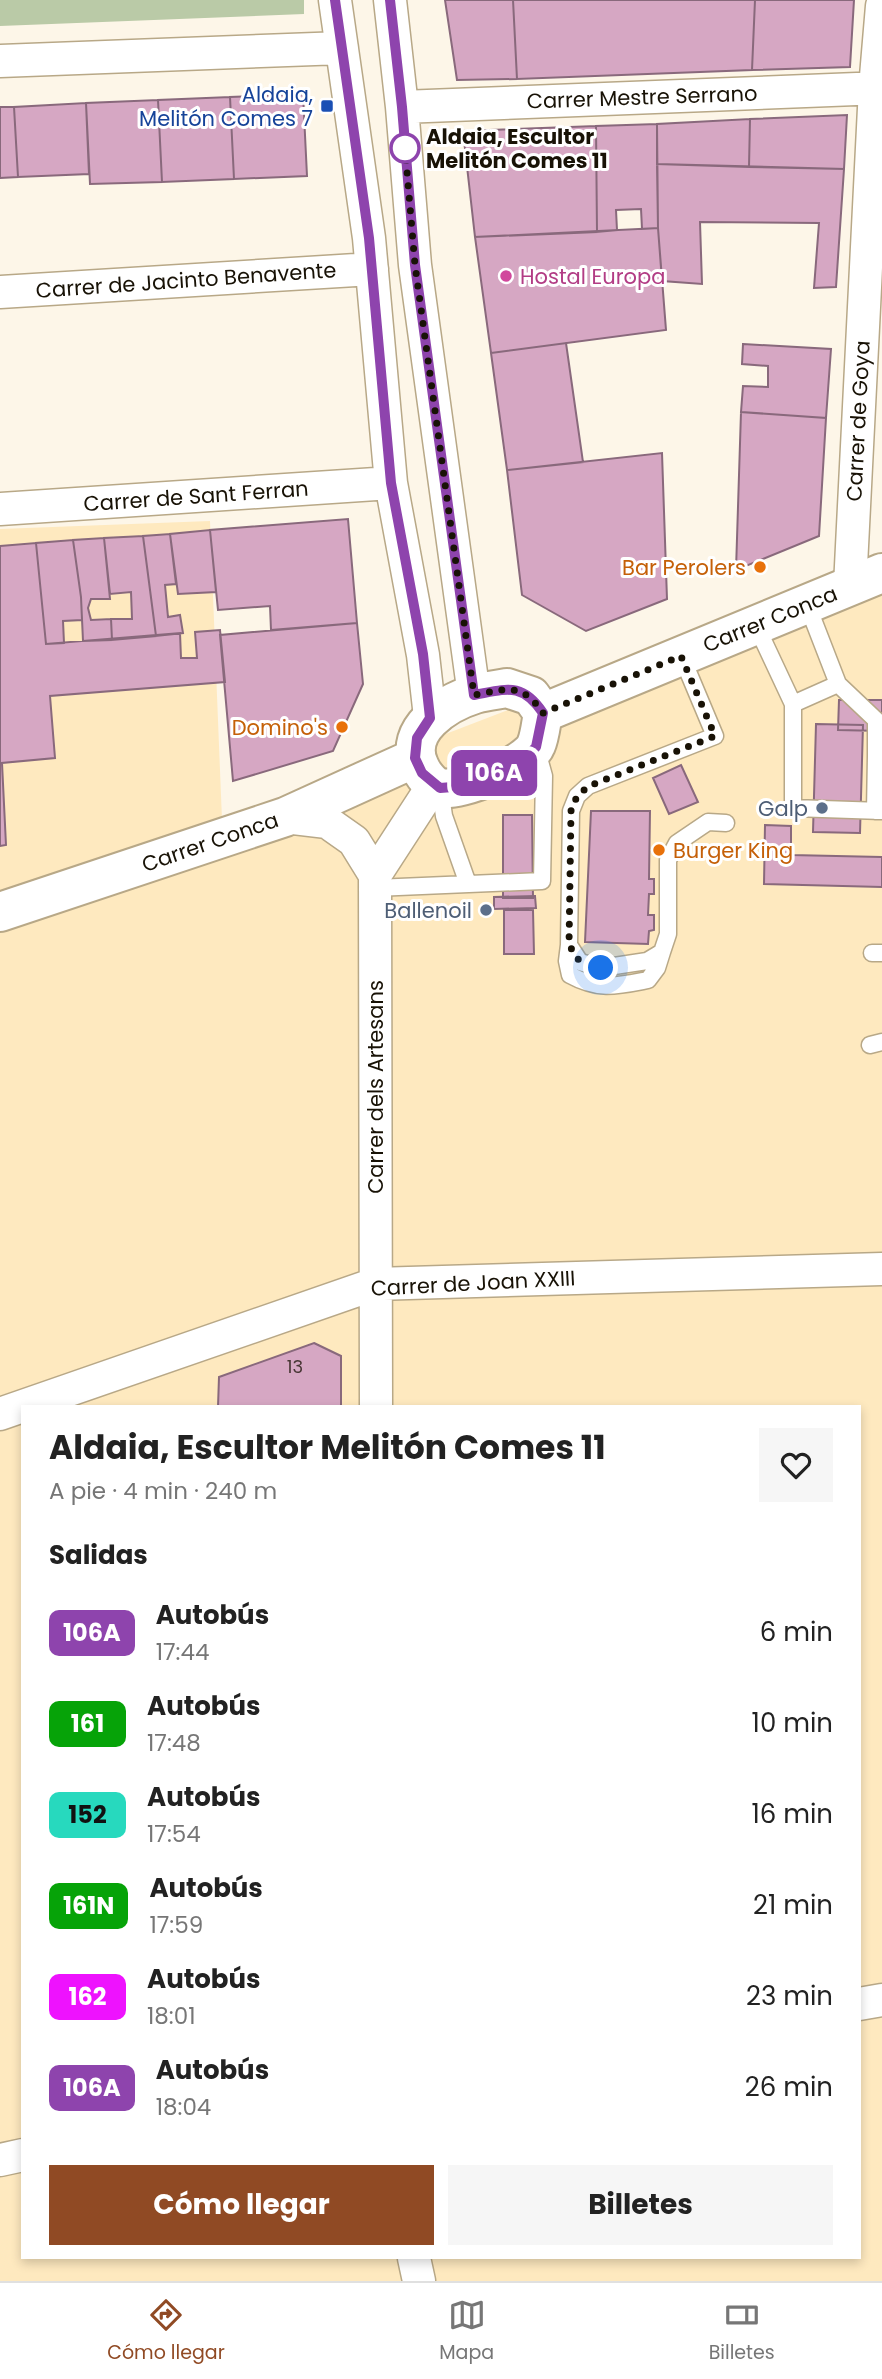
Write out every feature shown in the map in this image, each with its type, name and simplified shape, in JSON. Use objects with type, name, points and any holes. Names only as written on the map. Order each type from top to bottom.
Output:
[{"type":"street","points":[[335,0],[372,269],[391,483],[423,654],[430,718]]},
{"type":"street","points":[[390,0],[415,265],[474,695]]},
{"type":"street","name":"Carrer de Goya","points":[[866,579],[882,6]]},
{"type":"street","points":[[0,61],[342,48]]},
{"type":"street","name":"Carrer Mestre Serrano","points":[[402,107],[878,88]]},
{"type":"street","name":"Carrer de Jacinto Benavente","points":[[0,292],[372,269]]},
{"type":"street","name":"Carrer de Sant Ferran","points":[[0,509],[391,483]]},
{"type":"street","name":"Carrer Conca","points":[[540,730],[681,656],[866,579]]},
{"type":"street","points":[[375,881],[430,777],[417,738],[430,718],[474,695],[507,688],[531,696],[540,730],[521,762],[465,786],[430,777]]},
{"type":"street","name":"Carrer Conca","points":[[0,912],[285,817],[430,777]]},
{"type":"street","points":[[285,817],[327,822],[354,841],[375,881]]},
{"type":"street","name":"Carrer dels Artesans","points":[[375,881],[376,1405]]},
{"type":"street","name":"Carrer de Joan XXIII","points":[[26,1405],[375,1284],[882,1269]]},
{"type":"street","name":"Carrer de Joan XXIII","points":[[0,1414],[21,1407]]},
{"type":"street","points":[[861,2004],[882,2000]]},
{"type":"street","points":[[0,2160],[21,2155]]},
{"type":"street","points":[[414,2259],[419,2281]]},
{"type":"lane","points":[[756,625],[793,704],[793,808],[878,811],[879,756],[876,720],[838,684],[807,604]]},
{"type":"lane","points":[[681,656],[715,736],[589,786],[577,796],[571,811],[569,945],[580,962],[601,968],[647,961],[662,952],[668,934],[668,860],[672,851],[677,843],[708,822],[726,823]]},
{"type":"lane","points":[[793,704],[838,684]]},
{"type":"lane","points":[[375,881],[468,884],[542,881],[544,776],[540,730]]},
{"type":"lane","points":[[430,777],[468,884]]},
{"type":"shaded area","points":[[210,521],[222,820],[882,566],[882,2281],[0,2281],[0,529]]},
{"type":"green space","points":[[0,0],[304,0],[304,14],[0,26]]},
{"type":"building","points":[[445,0],[513,0],[517,79],[457,80]]},
{"type":"building","points":[[513,0],[755,0],[752,70],[517,79]]},
{"type":"building","points":[[755,0],[854,0],[850,67],[752,70]]},
{"type":"building","points":[[303,94],[307,176],[234,179],[230,97]]},
{"type":"building","points":[[230,97],[234,179],[162,182],[158,100]]},
{"type":"building","points":[[158,100],[162,182],[90,184],[86,103]]},
{"type":"building","points":[[86,103],[89,174],[18,177],[14,107]]},
{"type":"building","points":[[0,107],[14,107],[18,177],[0,178]]},
{"type":"building","points":[[847,115],[844,169],[749,167],[750,119]]},
{"type":"building","points":[[750,119],[749,167],[657,164],[657,124]]},
{"type":"building","points":[[657,124],[658,228],[642,229],[641,209],[616,210],[617,230],[597,232],[596,126]]},
{"type":"building","points":[[596,126],[597,232],[475,237],[463,131]]},
{"type":"building","points":[[657,164],[844,169],[836,287],[814,288],[819,223],[700,222],[702,284],[662,281]]},
{"type":"building","points":[[658,228],[666,330],[491,353],[475,237]]},
{"type":"building","points":[[566,343],[583,462],[507,470],[491,353]]},
{"type":"building","points":[[743,344],[831,349],[826,418],[741,412],[743,386],[768,387],[768,366],[742,364]]},
{"type":"building","points":[[741,412],[826,418],[819,536],[736,570]]},
{"type":"building","points":[[662,453],[667,599],[586,631],[522,595],[507,470]]},
{"type":"building","points":[[348,519],[357,623],[271,630],[270,606],[218,610],[210,530]]},
{"type":"building","points":[[210,530],[216,592],[178,594],[170,534]]},
{"type":"building","points":[[170,534],[176,584],[165,585],[168,617],[180,615],[183,633],[156,636],[143,536]]},
{"type":"building","points":[[143,536],[156,636],[112,640],[111,619],[132,619],[131,592],[110,594],[104,538]]},
{"type":"building","points":[[104,538],[110,599],[91,599],[88,608],[91,620],[111,619],[112,640],[83,641],[81,597],[73,540]]},
{"type":"building","points":[[73,540],[82,620],[63,621],[64,643],[46,644],[36,543]]},
{"type":"building","points":[[36,543],[46,644],[180,633],[181,658],[197,658],[195,632],[220,630],[225,682],[50,696],[55,758],[2,763],[6,845],[0,846],[0,546]]},
{"type":"building","points":[[357,623],[363,684],[333,751],[233,781],[220,635]]},
{"type":"building","points":[[839,700],[882,700],[882,731],[838,730]]},
{"type":"building","points":[[816,724],[863,725],[860,833],[813,832]]},
{"type":"building","points":[[681,765],[698,802],[669,814],[653,778]]},
{"type":"building","points":[[591,811],[650,811],[649,879],[654,879],[654,894],[649,894],[648,915],[654,915],[654,930],[649,931],[648,944],[585,942]]},
{"type":"building","points":[[503,815],[532,815],[533,898],[503,898]]},
{"type":"building","points":[[765,825],[791,826],[791,855],[882,857],[882,887],[764,884]]},
{"type":"building","points":[[535,896],[536,908],[494,909],[494,897]]},
{"type":"building","points":[[504,910],[533,910],[534,954],[504,954]]},
{"type":"building","points":[[314,1343],[341,1356],[341,1405],[218,1405],[219,1377]]},
{"type":"bus line","name":"106A","points":[[335,0],[369,238],[391,483],[423,654],[430,718],[417,738],[415,758],[422,773],[440,788],[465,786],[521,762],[536,747],[543,713],[531,696],[507,688],[474,695],[415,265],[390,0]]},
{"type":"place","name":"Aldaia, Melitón Comes 7","points":[[327,106]]},
{"type":"place","name":"Aldaia, Escultor Melitón Comes 11","points":[[405,148]]},
{"type":"place","name":"Hostal Europa","points":[[506,276]]},
{"type":"place","name":"Bar Perolers","points":[[760,567]]},
{"type":"place","name":"Domino's","points":[[342,727]]},
{"type":"place","name":"Galp","points":[[822,808]]},
{"type":"place","name":"Burger King","points":[[659,850]]},
{"type":"place","name":"Ballenoil","points":[[486,910]]},
{"type":"route","points":[[405,148],[415,265],[474,695],[507,688],[531,696],[543,713],[681,656],[715,736],[589,786],[577,796],[571,811],[569,945],[580,962],[601,968]]}]
